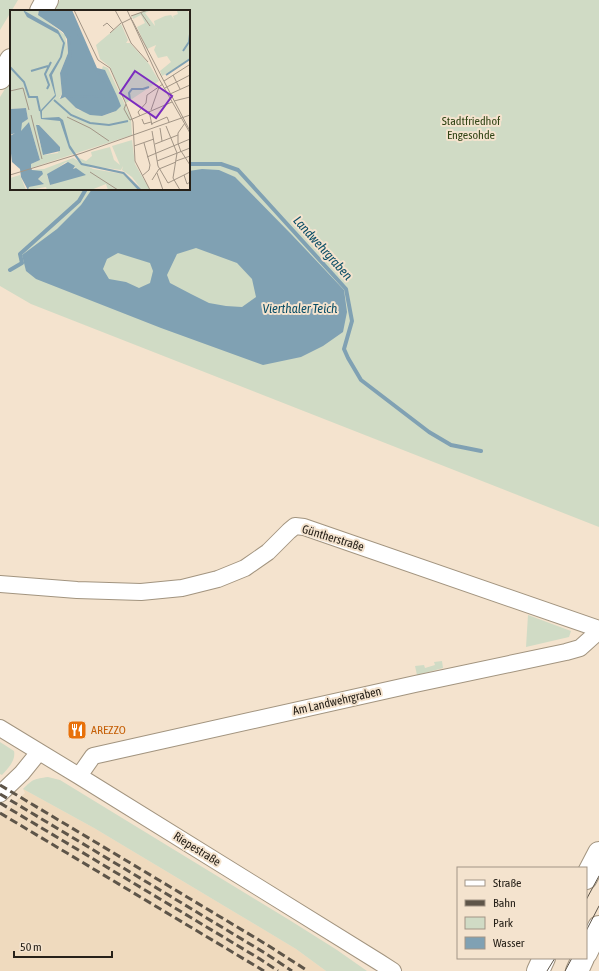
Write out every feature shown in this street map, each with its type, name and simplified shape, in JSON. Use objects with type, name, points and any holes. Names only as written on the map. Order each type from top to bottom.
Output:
[{"type":"main road","points":[[42,10],[47,0]]},
{"type":"main road","points":[[0,78],[10,62]]},
{"type":"main road","points":[[587,876],[599,854]]},
{"type":"main road","points":[[587,951],[599,927]]},
{"type":"main road","points":[[538,971],[544,959]]},
{"type":"main road","points":[[577,971],[583,959]]},
{"type":"street","name":"Güntherstraße","points":[[0,584],[77,590],[142,592],[182,588],[218,579],[245,568],[268,552],[288,531],[295,526],[304,527],[599,630]]},
{"type":"street","name":"Am Landwehrgraben","points":[[79,776],[93,756],[566,652],[580,648],[599,630]]},
{"type":"street","name":"Riepestraße","points":[[0,728],[372,957],[392,971]]},
{"type":"street","points":[[0,794],[22,773],[39,752]]},
{"type":"shaded area","points":[[23,789],[94,828],[296,949],[326,971],[0,971],[0,815],[25,793]]},
{"type":"green space","points":[[0,0],[18,0],[12,10],[10,10],[10,13],[0,30]]},
{"type":"green space","name":"Stadtfriedhof Engesohde","points":[[60,0],[599,0],[599,527],[31,304],[0,286],[0,97],[10,81],[10,190],[190,190],[190,10],[54,10]]},
{"type":"green space","points":[[528,615],[571,631],[569,637],[526,647]]},
{"type":"green space","points":[[442,661],[443,668],[417,675],[415,666],[424,665],[425,668],[435,665],[434,662]]},
{"type":"green space","points":[[0,742],[14,751],[14,758],[11,764],[2,775],[0,774]]},
{"type":"green space","points":[[48,777],[60,780],[291,921],[367,971],[326,971],[296,949],[94,828],[23,789],[34,780]]},
{"type":"water","name":"Vierthaler Teich","points":[[202,169],[219,170],[235,177],[344,290],[347,312],[343,332],[323,346],[301,357],[263,365],[161,328],[36,279],[26,271],[22,255],[57,229],[81,205],[91,190],[190,190],[190,171]],"holes":[[[196,248],[237,263],[252,279],[256,297],[242,307],[209,303],[170,283],[167,275],[177,254]],[[118,253],[150,263],[153,271],[150,283],[139,288],[126,282],[109,279],[103,269],[107,259]]]},
{"type":"waterway","name":"Landwehrgraben","points":[[190,164],[221,164],[238,170],[346,289],[352,321],[344,349],[361,380],[429,432],[451,445],[481,451]]},
{"type":"waterway","name":"Landwehrgraben","points":[[10,270],[22,263],[20,254],[79,201],[85,190]]},
{"type":"tram line","points":[[587,898],[599,876]]},
{"type":"tram line","points":[[587,929],[599,906]]},
{"type":"tram line","points":[[547,971],[554,959]]},
{"type":"tram line","points":[[565,971],[571,959]]},
{"type":"railway","points":[[0,785],[269,946],[308,971]]},
{"type":"railway","points":[[0,794],[265,953],[292,971]]},
{"type":"railway","points":[[0,803],[278,971]]},
{"type":"railway","points":[[0,813],[264,971]]},
{"type":"place","name":"AREZZO","points":[[77,730]]}]
